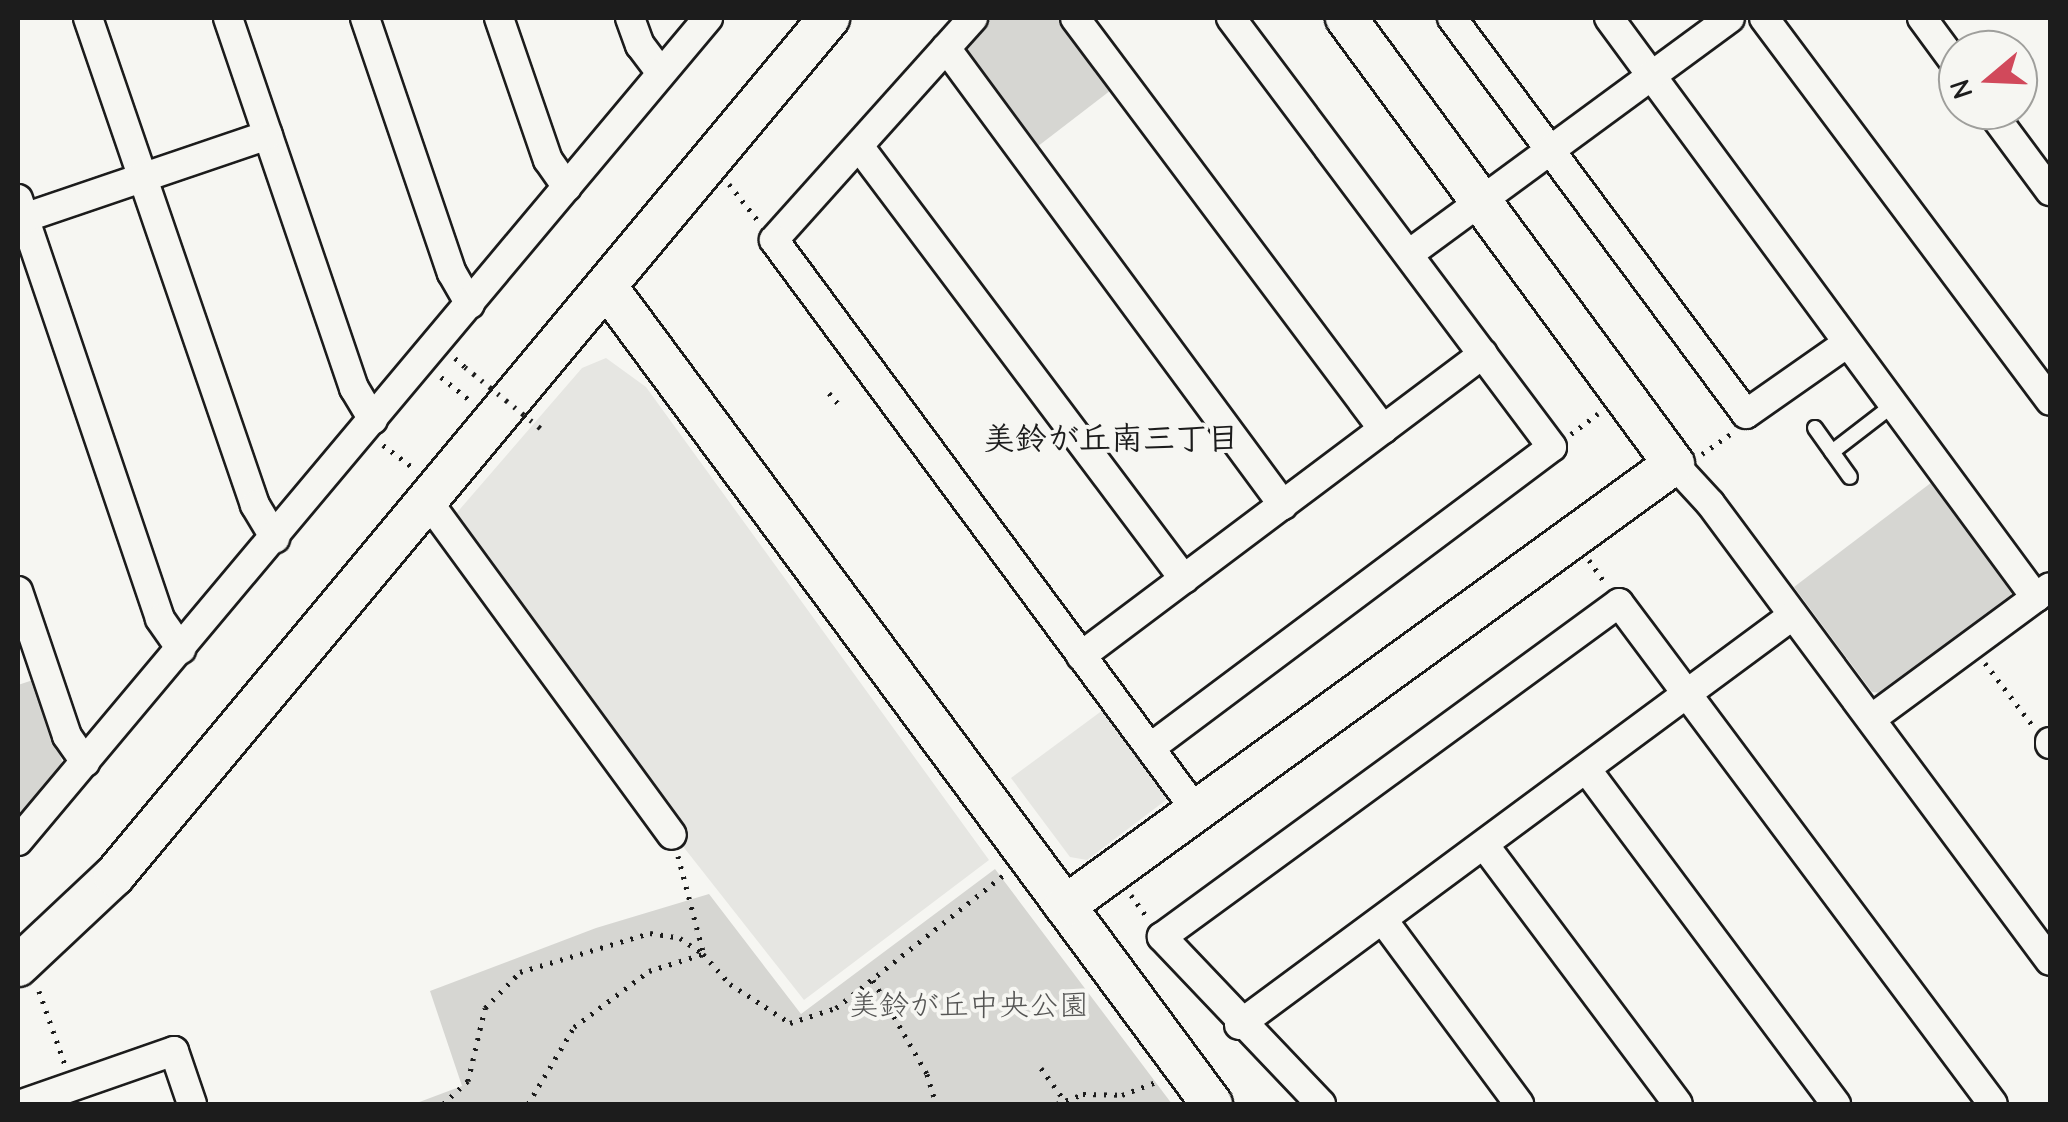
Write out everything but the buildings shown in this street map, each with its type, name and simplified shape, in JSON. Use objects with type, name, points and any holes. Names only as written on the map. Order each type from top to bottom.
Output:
[{"type":"street","points":[[88,18],[255,505],[275,538]]},
{"type":"street","points":[[228,18],[354,388],[374,429]]},
{"type":"street","points":[[365,18],[452,273],[470,304]]},
{"type":"street","points":[[500,18],[548,160],[567,187]]},
{"type":"street","points":[[630,18],[640,46],[661,73]]},
{"type":"street","points":[[18,841],[275,538],[374,429],[470,304],[708,18]]},
{"type":"street","points":[[27,974],[429,503],[828,18]]},
{"type":"street","points":[[974,18],[861,148],[774,240],[1196,808]]},
{"type":"street","points":[[1075,18],[1382,430]]},
{"type":"street","points":[[1150,748],[1552,447],[1232,18]]},
{"type":"street","points":[[1346,18],[1481,200],[1684,461],[1793,616],[2050,961]]},
{"type":"street","points":[[1452,18],[1746,414],[1846,344]]},
{"type":"street","points":[[1608,18],[1892,406],[2043,592],[1870,719]]},
{"type":"street","points":[[1409,254],[1730,18]]},
{"type":"street","points":[[1764,18],[2050,401]]},
{"type":"street","points":[[1922,18],[1938,40]]},
{"type":"street","points":[[946,48],[1283,505]]},
{"type":"street","points":[[2005,130],[2050,192]]},
{"type":"street","points":[[181,650],[160,619],[20,212],[268,136]]},
{"type":"street","points":[[861,148],[1184,579]]},
{"type":"street","points":[[606,286],[1212,1104]]},
{"type":"street","points":[[1081,656],[1483,354]]},
{"type":"street","points":[[1065,906],[1196,808],[1684,461]]},
{"type":"street","points":[[429,503],[672,835]]},
{"type":"street","points":[[18,591],[67,736],[85,762]]},
{"type":"street","points":[[1321,1104],[1239,1024],[1162,937],[1620,602],[1993,1104]]},
{"type":"street","points":[[1239,1024],[1793,616]]},
{"type":"street","points":[[1587,770],[1836,1104]]},
{"type":"street","points":[[1485,846],[1678,1104]]},
{"type":"street","points":[[1383,920],[1519,1104]]},
{"type":"street","points":[[22,1104],[64,1095],[174,1051],[192,1104]]},
{"type":"lane","points":[[1832,452],[1892,406]]},
{"type":"lane","points":[[1814,428],[1850,477]]},
{"type":"path","points":[[725,179],[774,240]]},
{"type":"path","points":[[465,367],[544,430]]},
{"type":"path","points":[[444,380],[468,398]]},
{"type":"path","points":[[829,393],[840,407]]},
{"type":"path","points":[[1552,447],[1610,406]]},
{"type":"path","points":[[1684,461],[1741,426],[1746,414]]},
{"type":"path","points":[[374,429],[412,466]]},
{"type":"path","points":[[1582,551],[1620,602]]},
{"type":"path","points":[[1972,644],[2050,743]]},
{"type":"path","points":[[672,835],[704,954]]},
{"type":"path","points":[[443,1104],[468,1081],[485,1008],[520,972],[650,932],[680,938],[704,954],[730,984],[790,1022],[836,1008],[1010,870]]},
{"type":"path","points":[[1123,884],[1162,937]]},
{"type":"path","points":[[528,1104],[574,1027],[599,1004],[649,971],[704,954]]},
{"type":"path","points":[[27,974],[64,1095]]},
{"type":"path","points":[[873,980],[927,1074],[936,1104]]},
{"type":"path","points":[[1041,1068],[1065,1101]]},
{"type":"path","points":[[1056,1104],[1092,1092],[1122,1095],[1156,1082]]},
{"type":"shaded area","points":[[606,358],[646,387],[989,860],[804,1000],[678,840],[686,832],[454,516],[582,368]]},
{"type":"shaded area","points":[[1107,707],[1169,791],[1166,800],[1087,860],[1070,857],[1011,778]]},
{"type":"green space","points":[[988,18],[1064,18],[1115,87],[1033,150],[965,59],[966,42]]},
{"type":"green space","points":[[1936,479],[2014,582],[2010,601],[1882,693],[1872,692],[1794,587]]},
{"type":"green space","points":[[33,680],[62,761],[57,779],[18,824],[18,685]]},
{"type":"green space","name":"美鈴が丘中央公園","points":[[995,869],[1172,1104],[414,1104],[462,1086],[430,991],[596,928],[709,894],[801,1014]]},
{"type":"district","name":"美鈴が丘南三丁目","points":[[1111,439]]}]
